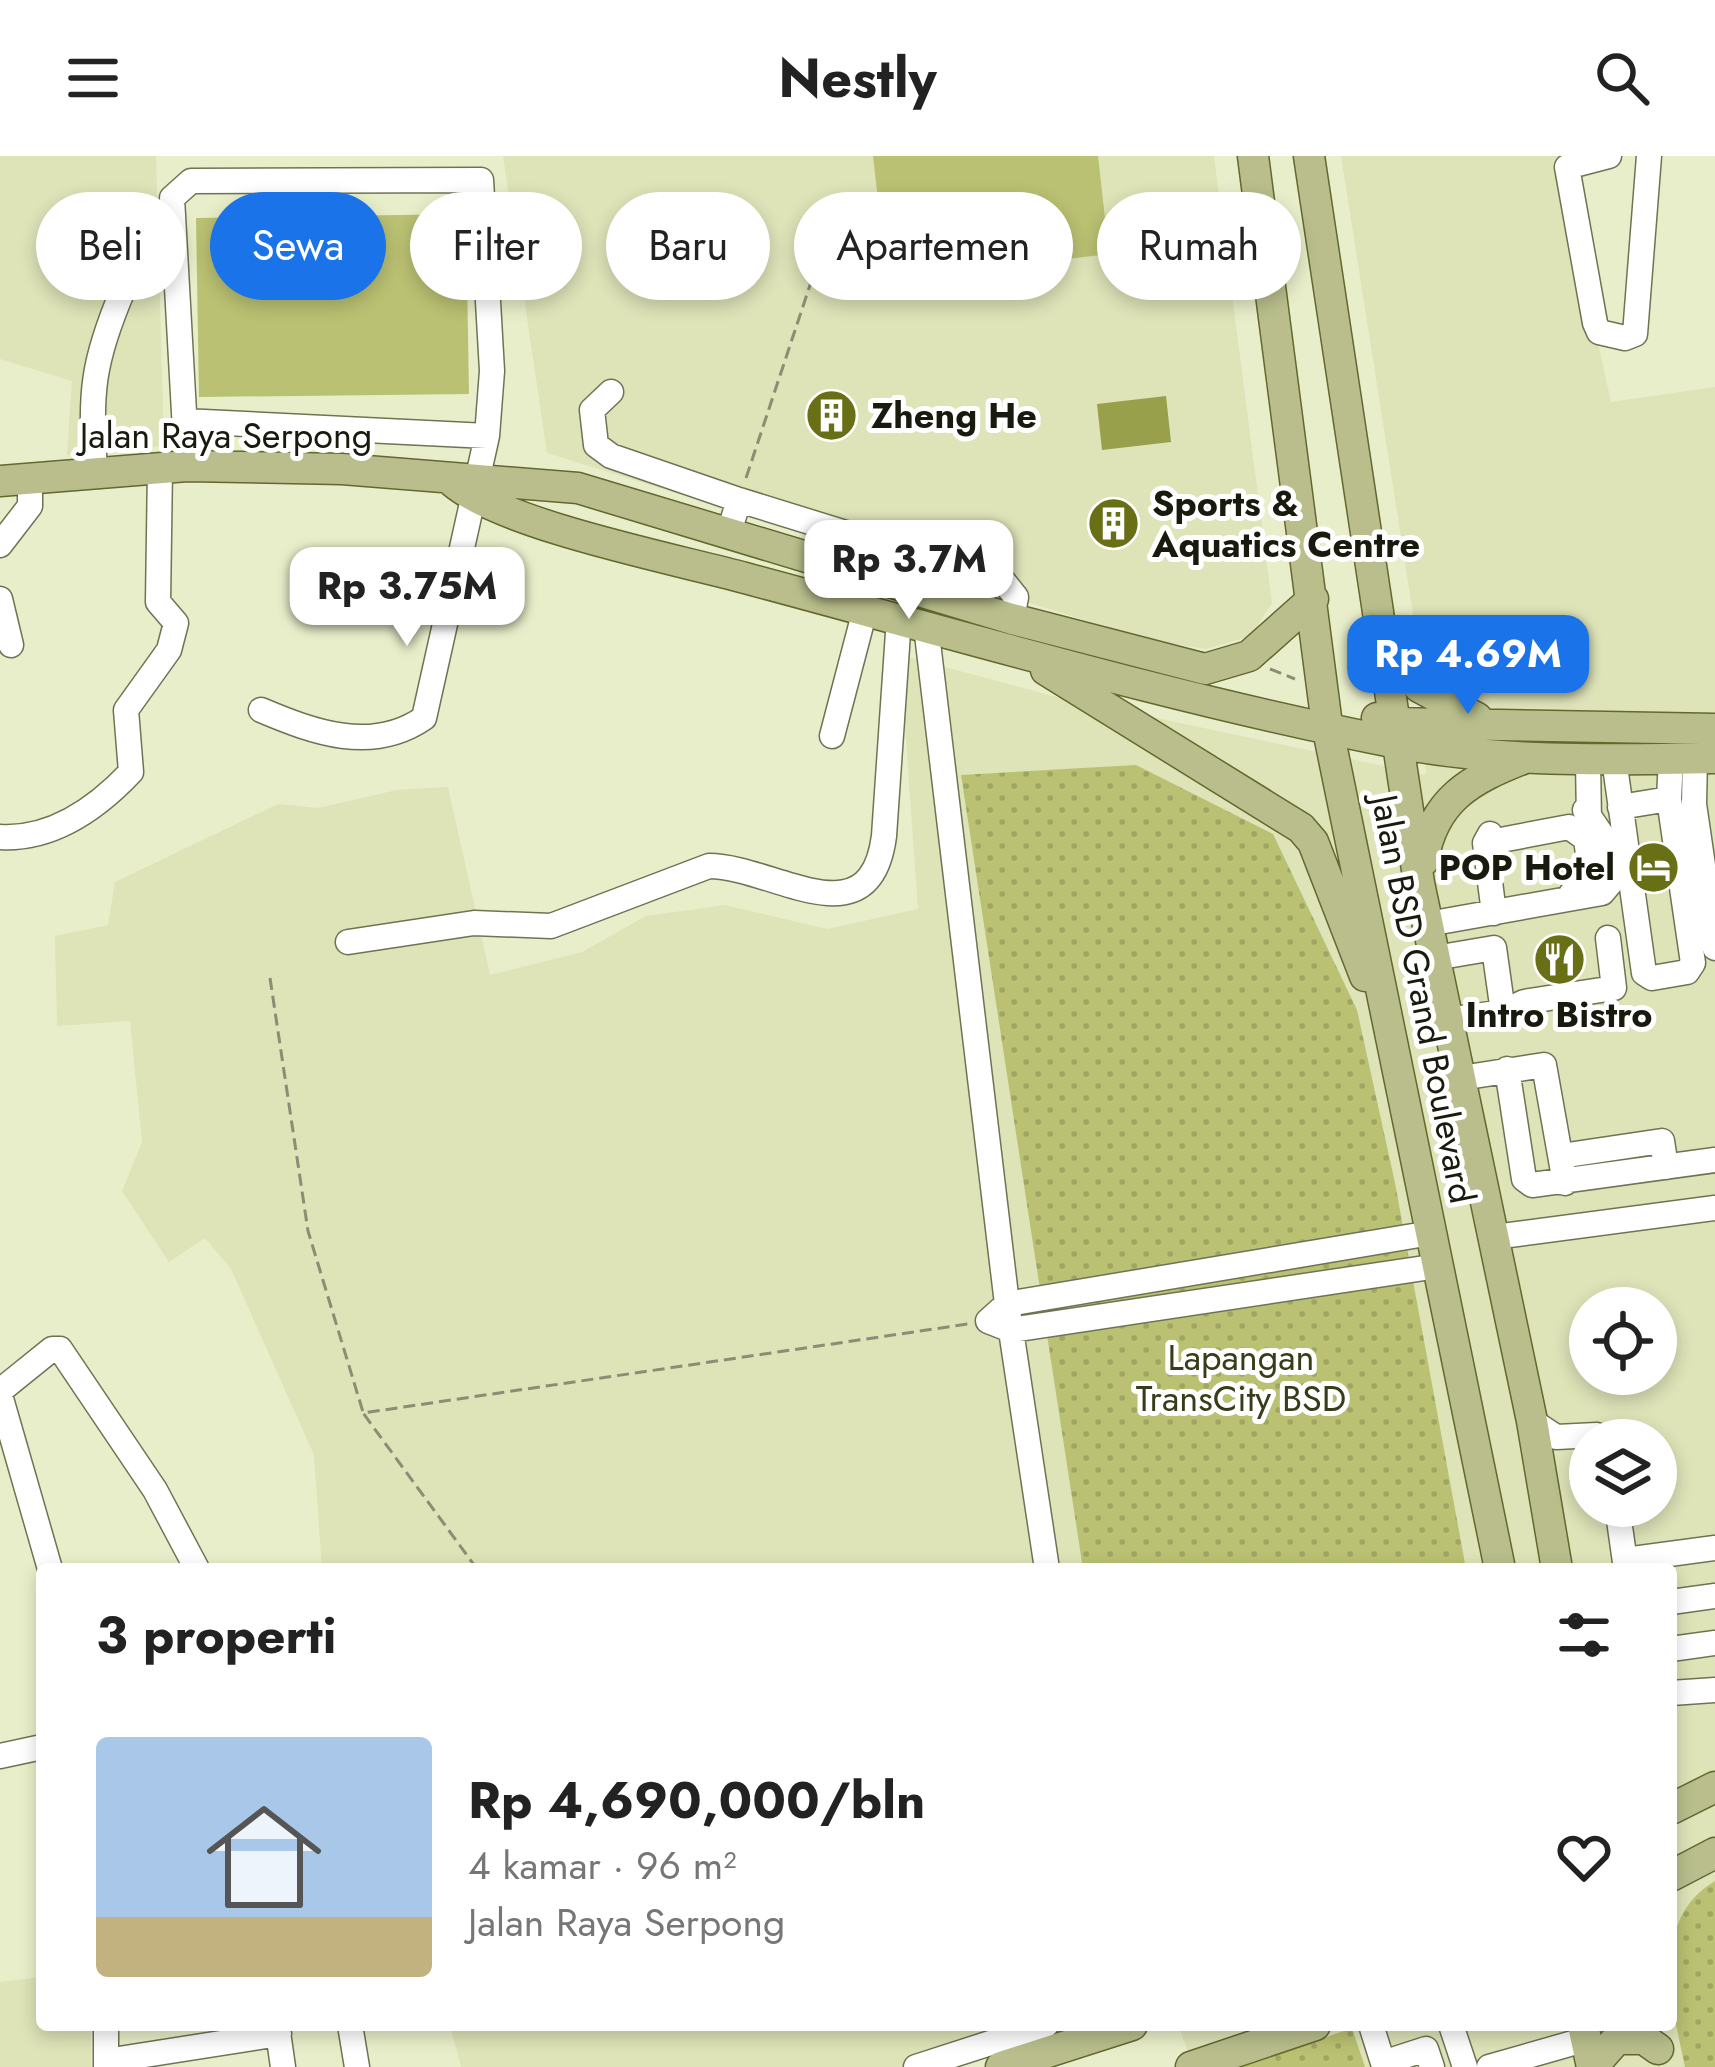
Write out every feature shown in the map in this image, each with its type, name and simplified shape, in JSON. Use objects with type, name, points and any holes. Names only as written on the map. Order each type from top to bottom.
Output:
[{"type":"main road","name":"Jalan BSD Grand Boulevard","points":[[1253,156],[1326,714],[1499,1563]]},
{"type":"main road","name":"Jalan BSD Grand Boulevard","points":[[1310,156],[1419,884],[1532,1420],[1556,1563]]},
{"type":"main road","name":"Jalan Raya Serpong","points":[[15,479],[173,467],[342,470],[468,487],[578,488],[1012,619],[1192,667],[1219,668],[1250,656],[1313,599]]},
{"type":"main road","name":"Jalan Raya Serpong","points":[[468,487],[563,527],[1174,694],[1326,714],[1397,733],[1494,724],[1715,729]]},
{"type":"main road","points":[[563,527],[578,488]]},
{"type":"main road","points":[[1382,632],[1420,687],[1453,709],[1494,724]]},
{"type":"main road","points":[[1019,655],[1300,828],[1312,842],[1398,1059]]},
{"type":"main road","points":[[1397,733],[1531,756],[1694,758]]},
{"type":"main road","points":[[1419,884],[1427,837],[1442,806],[1463,786],[1531,756]]},
{"type":"main road","points":[[1677,1780],[1715,1775]]},
{"type":"main road","points":[[1677,1806],[1715,1787]]},
{"type":"main road","points":[[1677,1873],[1715,1853]]},
{"type":"main road","points":[[1001,2067],[1113,2031]]},
{"type":"main road","points":[[1191,2067],[1297,2031]]},
{"type":"main road","points":[[1588,2044],[1644,2039],[1658,2047]]},
{"type":"street","points":[[1609,156],[1567,167],[1595,323],[1599,332],[1625,338],[1635,334],[1649,156]]},
{"type":"street","points":[[0,836],[28,838],[100,806],[131,772],[125,710],[170,650],[176,623],[158,602],[173,467],[184,421],[172,197],[191,181],[475,178],[484,190],[486,213],[492,371],[487,436],[468,487],[422,721],[392,734],[338,737],[261,710]]},
{"type":"street","points":[[95,470],[91,381],[97,352],[119,300]]},
{"type":"street","points":[[611,392],[592,410],[596,445],[611,456],[1004,582],[1016,597],[1012,619]]},
{"type":"street","points":[[184,421],[487,436]]},
{"type":"street","points":[[0,545],[30,506],[15,479]]},
{"type":"street","points":[[729,532],[739,500]]},
{"type":"street","points":[[0,599],[11,645]]},
{"type":"street","points":[[832,736],[865,610]]},
{"type":"street","points":[[348,942],[474,923],[551,926],[709,866],[727,866],[819,894],[865,885],[880,867],[912,622]]},
{"type":"street","points":[[912,622],[1002,1318],[1046,1563]]},
{"type":"street","points":[[1601,759],[1620,806],[1644,973],[1652,978],[1703,968],[1694,758]]},
{"type":"street","points":[[1494,913],[1507,903],[1584,892],[1604,870],[1585,811],[1601,759]]},
{"type":"street","points":[[1620,806],[1693,802]]},
{"type":"street","points":[[1693,802],[1715,948]]},
{"type":"street","points":[[1494,913],[1484,843],[1496,825],[1585,811]]},
{"type":"street","points":[[1427,924],[1602,893],[1612,881],[1606,841],[1585,811]]},
{"type":"street","points":[[1484,843],[1569,826],[1586,839],[1592,885]]},
{"type":"street","points":[[1608,938],[1614,988]]},
{"type":"street","points":[[1435,958],[1494,948],[1503,1012]]},
{"type":"street","points":[[1448,1020],[1614,988],[1644,973]]},
{"type":"street","points":[[1461,1078],[1538,1064],[1548,1070],[1565,1183]]},
{"type":"street","points":[[1508,1070],[1524,1179],[1540,1186],[1715,1160]]},
{"type":"street","points":[[1561,1156],[1662,1141],[1666,1167]]},
{"type":"street","points":[[1494,1237],[1715,1208]]},
{"type":"street","points":[[1002,1318],[1431,1233]]},
{"type":"street","points":[[1002,1318],[1438,1266]]},
{"type":"street","points":[[48,1563],[0,1393],[52,1349],[62,1351],[155,1490],[194,1563]]},
{"type":"street","points":[[1532,1420],[1556,1437],[1569,1439]]},
{"type":"street","points":[[1541,1471],[1555,1448],[1569,1445]]},
{"type":"street","points":[[1620,1527],[1626,1563]]},
{"type":"street","points":[[1636,1563],[1715,1548]]},
{"type":"street","points":[[1677,1601],[1715,1596]]},
{"type":"street","points":[[1677,1648],[1715,1643]]},
{"type":"street","points":[[1677,1693],[1715,1690]]},
{"type":"street","points":[[0,1756],[36,1748]]},
{"type":"street","points":[[106,2031],[106,2064],[268,2031]]},
{"type":"street","points":[[278,2031],[283,2067]]},
{"type":"street","points":[[351,2031],[357,2067]]},
{"type":"street","points":[[916,2067],[1027,2031]]},
{"type":"street","points":[[1373,2031],[1383,2063],[1426,2049],[1432,2067]]},
{"type":"street","points":[[1453,2031],[1465,2067]]},
{"type":"street","points":[[1489,2067],[1588,2044]]},
{"type":"path","points":[[739,500],[805,300]]},
{"type":"path","points":[[1265,667],[1297,680]]},
{"type":"path","points":[[270,978],[308,1231],[363,1413],[473,1563]]},
{"type":"path","points":[[363,1413],[1002,1318]]},
{"type":"shaded area","points":[[0,156],[156,156],[157,192],[36,192],[36,300],[160,300],[164,446],[67,455],[72,381],[0,359]]},
{"type":"shaded area","points":[[503,156],[1214,156],[1219,192],[1097,192],[1097,300],[1233,300],[1272,603],[1251,636],[1206,649],[1149,640],[547,453],[524,300],[582,300],[582,192],[508,192]]},
{"type":"shaded area","points":[[1341,156],[1574,156],[1568,206],[1611,402],[1715,387],[1715,2067],[1194,2067],[1180,2031],[1677,2031],[1677,1563],[322,1563],[314,1455],[231,1269],[205,1238],[169,1262],[122,1191],[142,1142],[130,1021],[57,1026],[55,936],[108,925],[115,882],[278,804],[318,808],[397,790],[448,787],[490,975],[582,952],[646,916],[725,905],[827,929],[918,909],[900,655],[1053,696],[1426,775],[1417,639]]},
{"type":"shaded area","points":[[1166,396],[1171,442],[1102,450],[1097,404]]},
{"type":"shaded area","points":[[36,1978],[36,2031],[91,2031],[91,2067],[0,2067],[0,1982]]},
{"type":"shaded area","points":[[452,2031],[1018,2031],[913,2067],[461,2067]]},
{"type":"green space","points":[[873,156],[1098,156],[1102,192],[1097,192],[1097,255],[1073,258],[1073,192],[877,192]]},
{"type":"green space","points":[[386,215],[410,215],[410,300],[467,300],[469,394],[199,397],[196,218],[210,218],[210,300],[386,300]]},
{"type":"green space","name":"Lapangan TransCity BSD","points":[[1136,765],[1273,834],[1357,1010],[1395,1183],[1465,1563],[1082,1563],[961,775]]},
{"type":"green space","points":[[1715,1881],[1715,2067],[1685,2067],[1677,2028],[1677,1930],[1694,1898]]},
{"type":"green space","points":[[1353,2031],[1365,2067],[1242,2067]]},
{"type":"place","name":"Zheng He","points":[[832,415]]},
{"type":"place","name":"Sports & Aquatics Centre","points":[[1113,524]]},
{"type":"place","name":"POP Hotel","points":[[1654,867]]},
{"type":"place","name":"Intro Bistro","points":[[1559,959]]}]
